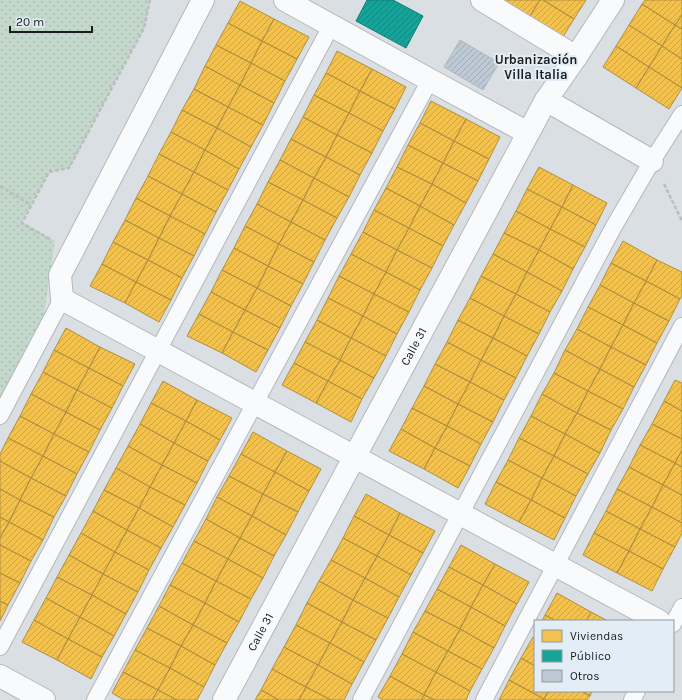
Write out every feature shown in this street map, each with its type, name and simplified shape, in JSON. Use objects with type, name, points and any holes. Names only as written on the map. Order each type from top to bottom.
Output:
[{"type":"street","points":[[204,0],[60,275],[62,299],[657,620]]},
{"type":"street","points":[[285,0],[528,133]]},
{"type":"street","points":[[482,0],[576,57]]},
{"type":"street","name":"Calle 31","points":[[224,700],[546,100],[613,0]]},
{"type":"street","points":[[546,100],[652,161]]},
{"type":"street","points":[[0,676],[44,700]]},
{"type":"lane","points":[[0,647],[331,26]]},
{"type":"lane","points":[[95,700],[430,80]]},
{"type":"lane","points":[[361,700],[613,228],[652,161],[682,114]]},
{"type":"lane","points":[[0,416],[62,299]]},
{"type":"lane","points":[[484,700],[682,326]]},
{"type":"lane","points":[[674,622],[682,607]]},
{"type":"path","points":[[55,241],[22,223],[50,172],[69,168],[144,28],[150,0]]},
{"type":"path","points":[[652,161],[682,221]]},
{"type":"path","points":[[0,186],[31,205]]},
{"type":"green space","points":[[0,0],[150,0],[144,28],[69,168],[49,172],[22,222],[55,241],[44,315],[0,399]]},
{"type":"building: Viviendas","points":[[497,0],[540,0],[528,19]]},
{"type":"building: Viviendas","points":[[540,0],[543,0],[574,19],[561,40],[528,19]]},
{"type":"building: Viviendas","points":[[543,0],[586,0],[574,19]]},
{"type":"building: Viviendas","points":[[645,0],[682,0],[682,15],[675,25],[642,4]]},
{"type":"building: Viviendas","points":[[240,1],[274,19],[262,41],[228,23]]},
{"type":"building: Viviendas","points":[[642,4],[675,25],[662,46],[629,25]]},
{"type":"building: Viviendas","points":[[682,15],[682,29],[675,25]]},
{"type":"building: Viviendas","points":[[274,19],[309,37],[297,59],[262,41]]},
{"type":"building: Viviendas","points":[[228,23],[262,41],[251,63],[216,45]]},
{"type":"building: Viviendas","points":[[629,25],[662,46],[649,67],[616,46]]},
{"type":"building: Viviendas","points":[[675,25],[682,29],[682,59],[662,46]]},
{"type":"building: Viviendas","points":[[262,41],[297,59],[285,81],[251,63]]},
{"type":"building: Viviendas","points":[[216,45],[251,63],[240,85],[205,66]]},
{"type":"building: Viviendas","points":[[616,46],[649,67],[636,88],[603,67]]},
{"type":"building: Viviendas","points":[[662,46],[682,59],[682,88],[649,67]]},
{"type":"building: Viviendas","points":[[337,51],[372,69],[360,91],[326,73]]},
{"type":"building: Viviendas","points":[[251,63],[285,81],[274,103],[240,85]]},
{"type":"building: Viviendas","points":[[205,66],[240,85],[228,107],[194,89]]},
{"type":"building: Viviendas","points":[[649,67],[682,88],[669,109],[636,88]]},
{"type":"building: Viviendas","points":[[372,69],[406,87],[395,109],[360,91]]},
{"type":"building: Viviendas","points":[[326,73],[360,91],[349,113],[314,95]]},
{"type":"building: Viviendas","points":[[240,85],[274,103],[263,125],[228,107]]},
{"type":"building: Viviendas","points":[[194,89],[228,107],[217,128],[182,110]]},
{"type":"building: Viviendas","points":[[360,91],[395,109],[383,131],[349,113]]},
{"type":"building: Viviendas","points":[[314,95],[349,113],[337,135],[303,117]]},
{"type":"building: Viviendas","points":[[431,101],[466,119],[454,141],[420,123]]},
{"type":"building: Viviendas","points":[[228,107],[263,125],[251,147],[217,128]]},
{"type":"building: Viviendas","points":[[182,110],[217,128],[205,150],[171,132]]},
{"type":"building: Viviendas","points":[[349,113],[383,131],[372,153],[337,135]]},
{"type":"building: Viviendas","points":[[303,117],[337,135],[326,157],[291,139]]},
{"type":"building: Viviendas","points":[[466,119],[500,137],[489,159],[454,141]]},
{"type":"building: Viviendas","points":[[420,123],[454,141],[443,163],[408,145]]},
{"type":"building: Viviendas","points":[[217,128],[251,147],[239,169],[205,150]]},
{"type":"building: Viviendas","points":[[171,132],[205,150],[194,172],[159,154]]},
{"type":"building: Viviendas","points":[[337,135],[372,153],[360,175],[326,157]]},
{"type":"building: Viviendas","points":[[291,139],[326,157],[314,178],[280,160]]},
{"type":"building: Viviendas","points":[[454,141],[489,159],[478,181],[443,163]]},
{"type":"building: Viviendas","points":[[408,145],[443,163],[432,184],[397,167]]},
{"type":"building: Viviendas","points":[[205,150],[239,169],[228,190],[194,172]]},
{"type":"building: Viviendas","points":[[159,154],[194,172],[182,194],[148,176]]},
{"type":"building: Viviendas","points":[[326,157],[360,175],[349,197],[314,178]]},
{"type":"building: Viviendas","points":[[280,160],[314,178],[303,200],[268,182]]},
{"type":"building: Viviendas","points":[[443,163],[478,181],[466,203],[432,184]]},
{"type":"building: Viviendas","points":[[397,167],[432,184],[420,206],[386,188]]},
{"type":"building: Viviendas","points":[[539,167],[573,185],[562,207],[527,189]]},
{"type":"building: Viviendas","points":[[194,172],[228,190],[216,212],[182,194]]},
{"type":"building: Viviendas","points":[[148,176],[182,194],[170,216],[136,198]]},
{"type":"building: Viviendas","points":[[314,178],[349,197],[337,218],[303,200]]},
{"type":"building: Viviendas","points":[[268,182],[303,200],[291,222],[257,204]]},
{"type":"building: Viviendas","points":[[432,184],[466,203],[454,225],[420,206]]},
{"type":"building: Viviendas","points":[[573,185],[607,203],[596,225],[562,207]]},
{"type":"building: Viviendas","points":[[386,188],[420,206],[409,228],[374,210]]},
{"type":"building: Viviendas","points":[[527,189],[562,207],[550,229],[516,211]]},
{"type":"building: Viviendas","points":[[182,194],[216,212],[205,234],[170,216]]},
{"type":"building: Viviendas","points":[[136,198],[170,216],[159,238],[125,220]]},
{"type":"building: Viviendas","points":[[303,200],[337,218],[325,240],[291,222]]},
{"type":"building: Viviendas","points":[[257,204],[291,222],[279,244],[245,226]]},
{"type":"building: Viviendas","points":[[420,206],[454,225],[443,246],[409,228]]},
{"type":"building: Viviendas","points":[[562,207],[596,225],[585,247],[550,229]]},
{"type":"building: Viviendas","points":[[374,210],[409,228],[397,250],[363,232]]},
{"type":"building: Viviendas","points":[[516,211],[550,229],[539,250],[504,233]]},
{"type":"building: Viviendas","points":[[170,216],[205,234],[194,256],[159,238]]},
{"type":"building: Viviendas","points":[[125,220],[159,238],[148,260],[113,242]]},
{"type":"building: Viviendas","points":[[291,222],[325,240],[314,262],[279,244]]},
{"type":"building: Viviendas","points":[[245,226],[279,244],[268,266],[234,248]]},
{"type":"building: Viviendas","points":[[409,228],[443,246],[432,268],[397,250]]},
{"type":"building: Viviendas","points":[[550,229],[585,247],[573,269],[539,250]]},
{"type":"building: Viviendas","points":[[363,232],[397,250],[386,272],[351,254]]},
{"type":"building: Viviendas","points":[[504,233],[539,250],[527,272],[493,254]]},
{"type":"building: Viviendas","points":[[159,238],[194,256],[182,278],[148,260]]},
{"type":"building: Viviendas","points":[[623,241],[657,260],[646,281],[611,263]]},
{"type":"building: Viviendas","points":[[113,242],[148,260],[136,282],[102,264]]},
{"type":"building: Viviendas","points":[[279,244],[314,262],[303,284],[268,266]]},
{"type":"building: Viviendas","points":[[234,248],[268,266],[257,288],[222,270]]},
{"type":"building: Viviendas","points":[[397,250],[432,268],[420,290],[386,272]]},
{"type":"building: Viviendas","points":[[539,250],[573,269],[562,291],[527,272]]},
{"type":"building: Viviendas","points":[[351,254],[386,272],[374,294],[339,276]]},
{"type":"building: Viviendas","points":[[493,254],[527,272],[516,294],[481,276]]},
{"type":"building: Viviendas","points":[[148,260],[182,278],[171,300],[136,282]]},
{"type":"building: Viviendas","points":[[657,260],[682,272],[682,296],[680,299],[646,281]]},
{"type":"building: Viviendas","points":[[611,263],[646,281],[634,303],[600,285]]},
{"type":"building: Viviendas","points":[[102,264],[136,282],[125,303],[90,286]]},
{"type":"building: Viviendas","points":[[268,266],[303,284],[291,306],[257,288]]},
{"type":"building: Viviendas","points":[[222,270],[257,288],[245,310],[211,292]]},
{"type":"building: Viviendas","points":[[386,272],[420,290],[409,312],[374,294]]},
{"type":"building: Viviendas","points":[[527,272],[562,291],[550,312],[516,294]]},
{"type":"building: Viviendas","points":[[339,276],[374,294],[363,316],[328,298]]},
{"type":"building: Viviendas","points":[[481,276],[516,294],[504,316],[470,298]]},
{"type":"building: Viviendas","points":[[646,281],[680,299],[669,321],[634,303]]},
{"type":"building: Viviendas","points":[[136,282],[171,300],[159,322],[125,303]]},
{"type":"building: Viviendas","points":[[600,285],[634,303],[623,325],[588,307]]},
{"type":"building: Viviendas","points":[[257,288],[291,306],[280,328],[245,310]]},
{"type":"building: Viviendas","points":[[211,292],[245,310],[233,332],[199,314]]},
{"type":"building: Viviendas","points":[[374,294],[409,312],[397,334],[363,316]]},
{"type":"building: Viviendas","points":[[516,294],[550,312],[539,334],[504,316]]},
{"type":"building: Viviendas","points":[[328,298],[363,316],[351,338],[317,320]]},
{"type":"building: Viviendas","points":[[470,298],[504,316],[493,338],[458,320]]},
{"type":"building: Viviendas","points":[[634,303],[669,321],[657,343],[623,325]]},
{"type":"building: Viviendas","points":[[588,307],[623,325],[611,347],[577,329]]},
{"type":"building: Viviendas","points":[[245,310],[280,328],[268,350],[233,332]]},
{"type":"building: Viviendas","points":[[199,314],[233,332],[222,353],[187,336]]},
{"type":"building: Viviendas","points":[[363,316],[397,334],[386,356],[351,338]]},
{"type":"building: Viviendas","points":[[504,316],[539,334],[527,356],[493,338]]},
{"type":"building: Viviendas","points":[[317,320],[351,338],[340,360],[305,342]]},
{"type":"building: Viviendas","points":[[458,320],[493,338],[481,360],[447,342]]},
{"type":"building: Viviendas","points":[[623,325],[657,343],[646,365],[611,347]]},
{"type":"building: Viviendas","points":[[66,328],[100,347],[89,368],[54,350]]},
{"type":"building: Viviendas","points":[[577,329],[611,347],[600,369],[565,350]]},
{"type":"building: Viviendas","points":[[233,332],[268,350],[256,372],[222,353]]},
{"type":"building: Viviendas","points":[[351,338],[386,356],[374,378],[340,360]]},
{"type":"building: Viviendas","points":[[493,338],[527,356],[516,378],[481,360]]},
{"type":"building: Viviendas","points":[[305,342],[340,360],[328,381],[294,363]]},
{"type":"building: Viviendas","points":[[447,342],[481,360],[470,382],[435,364]]},
{"type":"building: Viviendas","points":[[100,347],[135,364],[123,386],[89,368]]},
{"type":"building: Viviendas","points":[[611,347],[646,365],[634,387],[600,369]]},
{"type":"building: Viviendas","points":[[54,350],[89,368],[77,390],[43,372]]},
{"type":"building: Viviendas","points":[[565,350],[600,369],[588,391],[554,373]]},
{"type":"building: Viviendas","points":[[340,360],[374,378],[362,399],[328,381]]},
{"type":"building: Viviendas","points":[[481,360],[516,378],[504,400],[470,382]]},
{"type":"building: Viviendas","points":[[294,363],[328,381],[316,403],[282,385]]},
{"type":"building: Viviendas","points":[[435,364],[470,382],[458,404],[424,386]]},
{"type":"building: Viviendas","points":[[89,368],[123,386],[112,408],[77,390]]},
{"type":"building: Viviendas","points":[[600,369],[634,387],[623,409],[588,391]]},
{"type":"building: Viviendas","points":[[43,372],[77,390],[66,412],[31,394]]},
{"type":"building: Viviendas","points":[[554,373],[588,391],[577,413],[542,394]]},
{"type":"building: Viviendas","points":[[675,380],[682,383],[682,411],[664,401]]},
{"type":"building: Viviendas","points":[[163,381],[197,400],[186,421],[151,403]]},
{"type":"building: Viviendas","points":[[328,381],[362,399],[351,422],[316,403]]},
{"type":"building: Viviendas","points":[[470,382],[504,400],[493,422],[458,404]]},
{"type":"building: Viviendas","points":[[424,386],[458,404],[447,426],[412,408]]},
{"type":"building: Viviendas","points":[[77,390],[112,408],[100,430],[66,412]]},
{"type":"building: Viviendas","points":[[588,391],[623,409],[611,430],[577,413]]},
{"type":"building: Viviendas","points":[[31,394],[66,412],[54,434],[20,416]]},
{"type":"building: Viviendas","points":[[542,394],[577,413],[565,434],[531,416]]},
{"type":"building: Viviendas","points":[[197,400],[232,418],[220,440],[186,421]]},
{"type":"building: Viviendas","points":[[664,401],[682,411],[682,439],[652,424]]},
{"type":"building: Viviendas","points":[[151,403],[186,421],[174,443],[140,424]]},
{"type":"building: Viviendas","points":[[458,404],[493,422],[481,444],[447,426]]},
{"type":"building: Viviendas","points":[[412,408],[447,426],[435,448],[401,429]]},
{"type":"building: Viviendas","points":[[66,412],[100,430],[89,452],[54,434]]},
{"type":"building: Viviendas","points":[[577,413],[611,430],[600,453],[565,434]]},
{"type":"building: Viviendas","points":[[20,416],[54,434],[43,456],[8,438]]},
{"type":"building: Viviendas","points":[[531,416],[565,434],[554,456],[519,438]]},
{"type":"building: Viviendas","points":[[186,421],[220,440],[208,461],[174,443]]},
{"type":"building: Viviendas","points":[[140,424],[174,443],[162,465],[128,446]]},
{"type":"building: Viviendas","points":[[652,424],[682,439],[682,450],[675,463],[640,445]]},
{"type":"building: Viviendas","points":[[447,426],[481,444],[470,466],[435,448]]},
{"type":"building: Viviendas","points":[[401,429],[435,448],[424,469],[389,451]]},
{"type":"building: Viviendas","points":[[253,432],[287,451],[275,472],[241,454]]},
{"type":"building: Viviendas","points":[[54,434],[89,452],[77,474],[43,456]]},
{"type":"building: Viviendas","points":[[565,434],[600,453],[588,474],[554,456]]},
{"type":"building: Viviendas","points":[[8,438],[43,456],[31,478],[0,461],[0,454]]},
{"type":"building: Viviendas","points":[[519,438],[554,456],[542,478],[508,460]]},
{"type":"building: Viviendas","points":[[174,443],[208,461],[197,483],[162,465]]},
{"type":"building: Viviendas","points":[[640,445],[675,463],[663,485],[629,467]]},
{"type":"building: Viviendas","points":[[128,446],[162,465],[150,487],[116,468]]},
{"type":"building: Viviendas","points":[[435,448],[470,466],[458,488],[424,469]]},
{"type":"building: Viviendas","points":[[682,450],[682,467],[675,463]]},
{"type":"building: Viviendas","points":[[287,451],[321,469],[309,491],[275,472]]},
{"type":"building: Viviendas","points":[[241,454],[275,472],[263,494],[229,476]]},
{"type":"building: Viviendas","points":[[43,456],[77,474],[66,496],[31,478]]},
{"type":"building: Viviendas","points":[[554,456],[588,474],[576,496],[542,478]]},
{"type":"building: Viviendas","points":[[508,460],[542,478],[531,500],[496,482]]},
{"type":"building: Viviendas","points":[[0,461],[31,478],[20,500],[0,489]]},
{"type":"building: Viviendas","points":[[675,463],[682,467],[682,495],[663,485]]},
{"type":"building: Viviendas","points":[[162,465],[197,483],[185,505],[150,487]]},
{"type":"building: Viviendas","points":[[629,467],[663,485],[652,507],[617,489]]},
{"type":"building: Viviendas","points":[[116,468],[150,487],[139,508],[104,490]]},
{"type":"building: Viviendas","points":[[275,472],[309,491],[298,512],[263,494]]},
{"type":"building: Viviendas","points":[[229,476],[263,494],[252,516],[217,497]]},
{"type":"building: Viviendas","points":[[31,478],[66,496],[54,517],[20,500]]},
{"type":"building: Viviendas","points":[[542,478],[576,496],[565,518],[531,500]]},
{"type":"building: Viviendas","points":[[496,482],[531,500],[519,522],[485,504]]},
{"type":"building: Viviendas","points":[[663,485],[682,495],[682,523],[652,507]]},
{"type":"building: Viviendas","points":[[150,487],[185,505],[173,527],[139,508]]},
{"type":"building: Viviendas","points":[[0,489],[20,500],[9,522],[0,517]]},
{"type":"building: Viviendas","points":[[617,489],[652,507],[640,529],[606,511]]},
{"type":"building: Viviendas","points":[[104,490],[139,508],[127,530],[93,511]]},
{"type":"building: Viviendas","points":[[263,494],[298,512],[286,535],[252,516]]},
{"type":"building: Viviendas","points":[[366,494],[400,513],[389,535],[354,516]]},
{"type":"building: Viviendas","points":[[217,497],[252,516],[240,538],[206,519]]},
{"type":"building: Viviendas","points":[[20,500],[54,517],[43,540],[9,522]]},
{"type":"building: Viviendas","points":[[531,500],[565,518],[554,540],[519,522]]},
{"type":"building: Viviendas","points":[[652,507],[682,523],[682,533],[675,547],[640,529]]},
{"type":"building: Viviendas","points":[[139,508],[173,527],[161,548],[127,530]]},
{"type":"building: Viviendas","points":[[93,511],[127,530],[115,552],[81,533]]},
{"type":"building: Viviendas","points":[[606,511],[640,529],[629,551],[594,533]]},
{"type":"building: Viviendas","points":[[400,513],[435,531],[423,553],[389,535]]},
{"type":"building: Viviendas","points":[[252,516],[286,535],[274,556],[240,538]]},
{"type":"building: Viviendas","points":[[354,516],[389,535],[377,556],[343,538]]},
{"type":"building: Viviendas","points":[[0,517],[9,522],[0,538]]},
{"type":"building: Viviendas","points":[[206,519],[240,538],[228,559],[194,541]]},
{"type":"building: Viviendas","points":[[9,522],[43,540],[31,561],[0,545],[0,538]]},
{"type":"building: Viviendas","points":[[640,529],[675,547],[663,569],[629,551]]},
{"type":"building: Viviendas","points":[[127,530],[161,548],[149,570],[115,552]]},
{"type":"building: Viviendas","points":[[81,533],[115,552],[103,574],[69,555]]},
{"type":"building: Viviendas","points":[[594,533],[629,551],[617,573],[583,555]]},
{"type":"building: Viviendas","points":[[389,535],[423,553],[411,575],[377,556]]},
{"type":"building: Viviendas","points":[[240,538],[274,556],[263,578],[228,559]]},
{"type":"building: Viviendas","points":[[343,538],[377,556],[365,578],[331,560]]},
{"type":"building: Viviendas","points":[[194,541],[228,559],[216,581],[182,563]]},
{"type":"building: Viviendas","points":[[0,545],[31,561],[20,583],[0,573]]},
{"type":"building: Viviendas","points":[[461,545],[495,564],[483,585],[449,567]]},
{"type":"building: Viviendas","points":[[629,551],[663,569],[652,591],[617,573]]},
{"type":"building: Viviendas","points":[[115,552],[149,570],[138,592],[103,574]]},
{"type":"building: Viviendas","points":[[69,555],[103,574],[92,595],[57,577]]},
{"type":"building: Viviendas","points":[[377,556],[411,575],[399,597],[365,578]]},
{"type":"building: Viviendas","points":[[228,559],[263,578],[251,599],[216,581]]},
{"type":"building: Viviendas","points":[[331,560],[365,578],[353,600],[319,581]]},
{"type":"building: Viviendas","points":[[182,563],[216,581],[205,603],[170,585]]},
{"type":"building: Viviendas","points":[[495,564],[529,582],[517,604],[483,585]]},
{"type":"building: Viviendas","points":[[449,567],[483,585],[471,607],[437,589]]},
{"type":"building: Viviendas","points":[[0,573],[20,583],[8,605],[0,601]]},
{"type":"building: Viviendas","points":[[103,574],[138,592],[126,614],[92,595]]},
{"type":"building: Viviendas","points":[[57,577],[92,595],[80,617],[46,598]]},
{"type":"building: Viviendas","points":[[365,578],[399,597],[388,618],[353,600]]},
{"type":"building: Viviendas","points":[[216,581],[251,599],[239,622],[205,603]]},
{"type":"building: Viviendas","points":[[319,581],[353,600],[342,622],[307,603]]},
{"type":"building: Viviendas","points":[[170,585],[205,603],[193,625],[159,606]]},
{"type":"building: Viviendas","points":[[483,585],[517,604],[505,626],[471,607]]},
{"type":"building: Viviendas","points":[[437,589],[471,607],[460,629],[425,611]]},
{"type":"building: Viviendas","points":[[557,593],[591,612],[587,620],[554,620],[545,615]]},
{"type":"building: Viviendas","points":[[92,595],[126,614],[114,636],[80,617]]},
{"type":"building: Viviendas","points":[[46,598],[80,617],[68,639],[34,620]]},
{"type":"building: Viviendas","points":[[353,600],[388,618],[376,640],[342,622]]},
{"type":"building: Viviendas","points":[[0,601],[8,605],[0,621]]},
{"type":"building: Viviendas","points":[[205,603],[239,622],[227,643],[193,625]]},
{"type":"building: Viviendas","points":[[307,603],[342,622],[330,643],[296,625]]},
{"type":"building: Viviendas","points":[[159,606],[193,625],[181,646],[147,628]]},
{"type":"building: Viviendas","points":[[471,607],[505,626],[494,648],[460,629]]},
{"type":"building: Viviendas","points":[[425,611],[460,629],[448,651],[413,632]]},
{"type":"building: Viviendas","points":[[591,612],[606,620],[587,620]]},
{"type":"building: Viviendas","points":[[545,615],[554,620],[542,620]]},
{"type":"building: Viviendas","points":[[80,617],[114,636],[102,657],[68,639]]},
{"type":"building: Viviendas","points":[[34,620],[68,639],[57,660],[22,642]]},
{"type":"building: Viviendas","points":[[342,622],[376,640],[364,662],[330,643]]},
{"type":"building: Viviendas","points":[[193,625],[227,643],[215,665],[181,646]]},
{"type":"building: Viviendas","points":[[296,625],[330,643],[318,665],[284,647]]},
{"type":"building: Viviendas","points":[[147,628],[181,646],[170,668],[135,650]]},
{"type":"building: Viviendas","points":[[460,629],[494,648],[482,669],[448,651]]},
{"type":"building: Viviendas","points":[[413,632],[448,651],[436,672],[402,654]]},
{"type":"building: Viviendas","points":[[533,637],[534,638],[534,665],[521,658]]},
{"type":"building: Viviendas","points":[[68,639],[102,657],[91,679],[57,660]]},
{"type":"building: Viviendas","points":[[330,643],[364,662],[352,684],[318,665]]},
{"type":"building: Viviendas","points":[[181,646],[215,665],[204,687],[170,668]]},
{"type":"building: Viviendas","points":[[284,647],[318,665],[306,687],[272,669]]},
{"type":"building: Viviendas","points":[[135,650],[170,668],[158,690],[123,672]]},
{"type":"building: Viviendas","points":[[448,651],[482,669],[470,691],[436,672]]},
{"type":"building: Viviendas","points":[[402,654],[436,672],[424,695],[390,676]]},
{"type":"building: Viviendas","points":[[521,658],[534,665],[534,692],[548,692],[544,699],[509,680]]},
{"type":"building: Viviendas","points":[[318,665],[352,684],[344,700],[331,700],[306,687]]},
{"type":"building: Viviendas","points":[[170,668],[204,687],[197,700],[177,700],[158,690]]},
{"type":"building: Viviendas","points":[[272,669],[306,687],[299,700],[279,700],[261,690]]},
{"type":"building: Viviendas","points":[[123,672],[158,690],[152,700],[124,700],[112,693]]},
{"type":"building: Viviendas","points":[[436,672],[470,691],[466,700],[435,700],[424,695]]},
{"type":"building: Viviendas","points":[[390,676],[424,695],[421,700],[383,700],[378,697]]},
{"type":"building: Viviendas","points":[[509,680],[544,699],[499,700]]},
{"type":"building: Viviendas","points":[[306,687],[331,700],[299,700]]},
{"type":"building: Viviendas","points":[[158,690],[177,700],[152,700]]},
{"type":"building: Viviendas","points":[[261,690],[279,700],[255,700]]},
{"type":"building: Viviendas","points":[[548,692],[583,692],[590,696],[587,700],[544,699]]},
{"type":"building: Viviendas","points":[[583,692],[592,692],[590,696]]},
{"type":"building: Viviendas","points":[[424,695],[435,700],[421,700]]},
{"type":"building: Público","points":[[367,0],[393,0],[423,16],[406,48],[356,21]]},
{"type":"building: Otros","points":[[460,40],[499,63],[483,90],[444,67]]},
{"type":"district","name":"Urbanización Villa Italia","points":[[536,66]]}]
